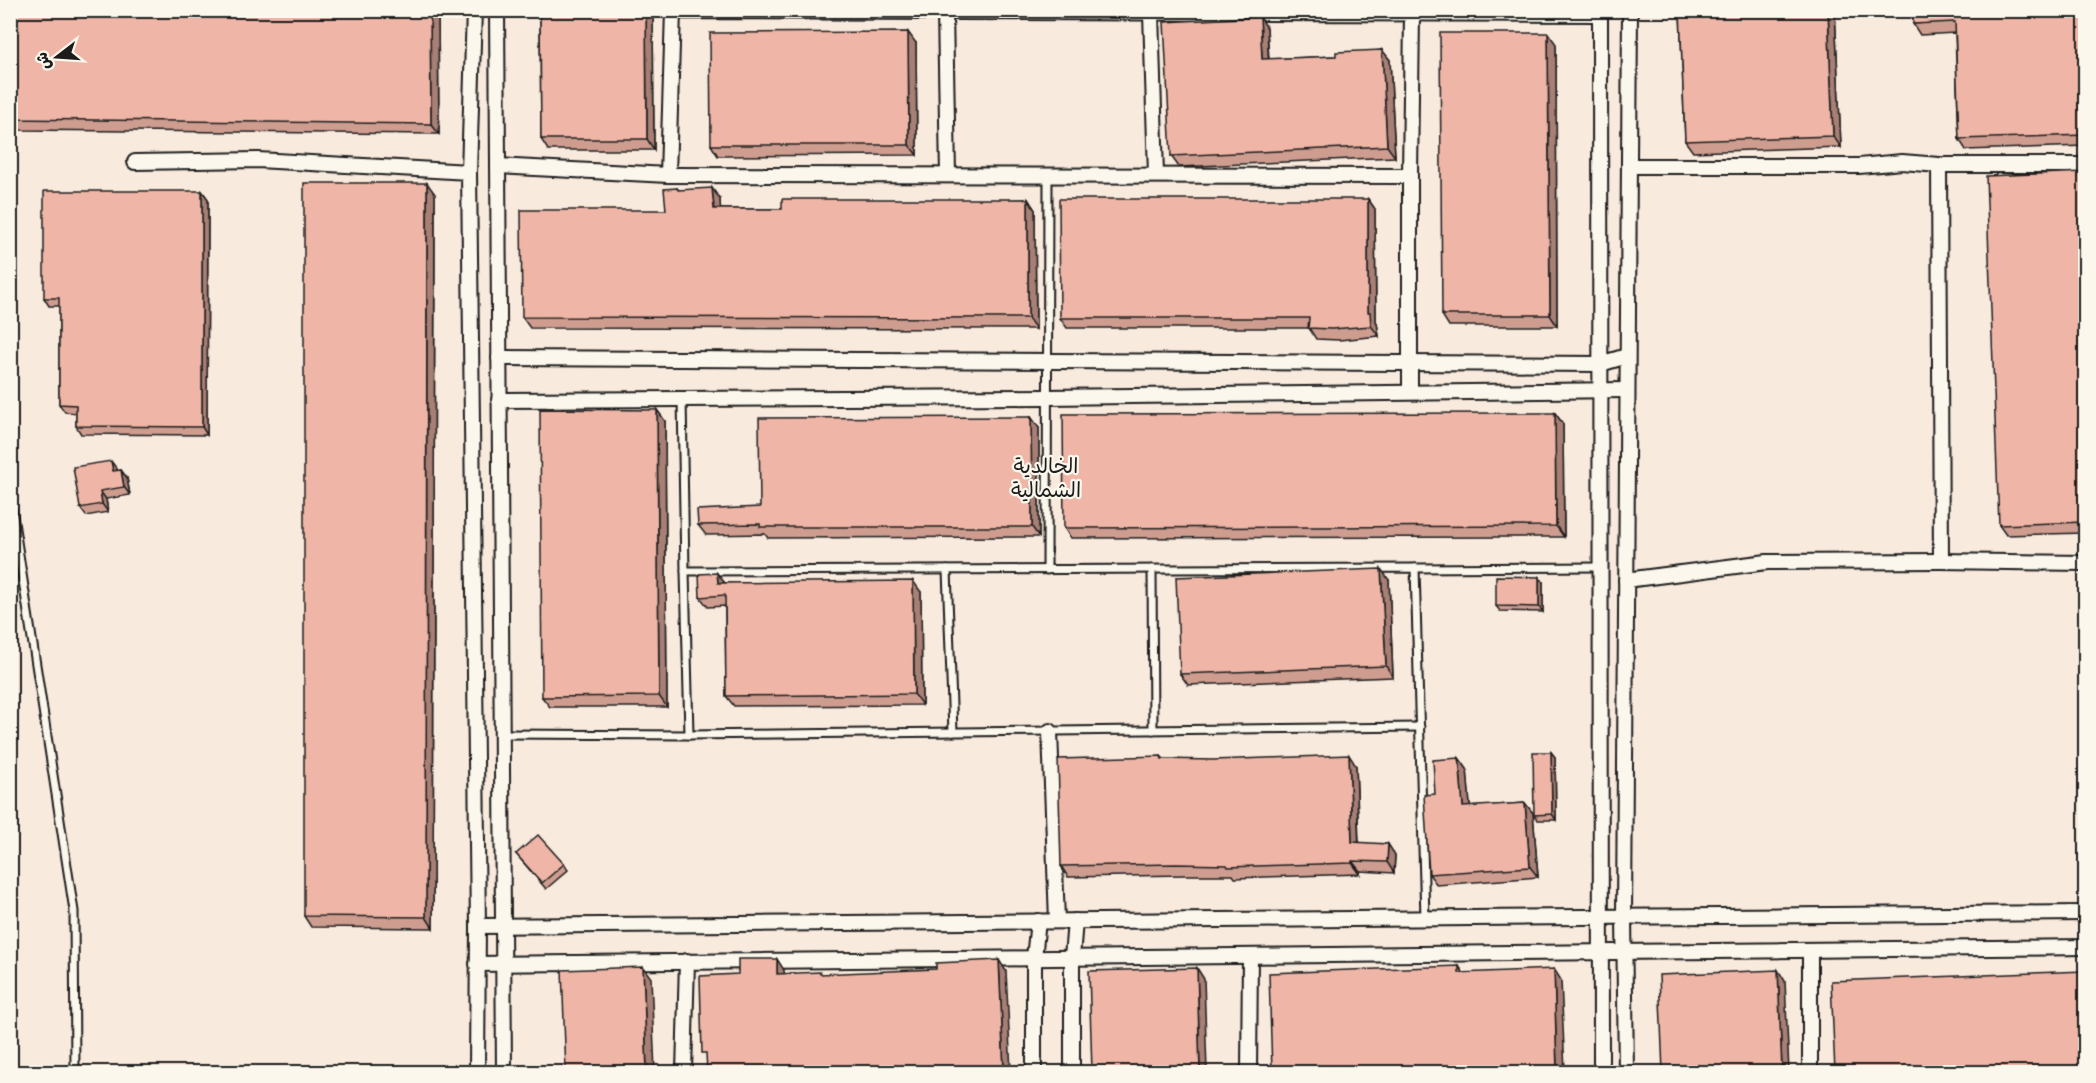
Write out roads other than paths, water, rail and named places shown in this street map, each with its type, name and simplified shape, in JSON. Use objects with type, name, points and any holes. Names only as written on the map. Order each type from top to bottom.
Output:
[{"type":"street","points":[[474,10],[469,172],[478,927],[477,1072]]},
{"type":"street","points":[[497,10],[504,1072]]},
{"type":"street","points":[[1626,1072],[1624,917],[1630,10]]},
{"type":"street","points":[[668,174],[673,11],[1412,14],[1600,12],[1601,1072]]},
{"type":"street","points":[[945,12],[948,175]]},
{"type":"street","points":[[1151,13],[1156,175]]},
{"type":"street","points":[[1410,391],[1412,14]]},
{"type":"street","points":[[135,162],[258,160],[469,172]]},
{"type":"street","points":[[1630,166],[1859,166],[1902,162],[1939,165],[2085,165]]},
{"type":"street","points":[[1939,165],[1941,561]]},
{"type":"street","points":[[498,166],[668,174],[1410,176]]},
{"type":"street","points":[[499,358],[1600,364],[1628,356]]},
{"type":"street","points":[[499,400],[1627,390]]},
{"type":"street","points":[[1626,580],[1767,562],[2085,563]]},
{"type":"street","points":[[1050,731],[1057,921]]},
{"type":"street","points":[[478,927],[2085,913]]},
{"type":"street","points":[[1034,1072],[1034,958],[1038,921]]},
{"type":"street","points":[[1072,1072],[1072,957],[1075,921]]},
{"type":"street","points":[[477,964],[2085,947]]},
{"type":"street","points":[[1810,950],[1810,1072]]},
{"type":"street","points":[[1249,1072],[1250,956]]},
{"type":"street","points":[[684,1072],[687,961]]},
{"type":"lane","points":[[1047,570],[1048,175]]},
{"type":"lane","points":[[682,398],[689,735]]},
{"type":"lane","points":[[10,496],[74,911],[75,1072]]},
{"type":"lane","points":[[685,571],[1600,567]]},
{"type":"lane","points":[[1415,568],[1425,918]]},
{"type":"lane","points":[[1152,569],[1153,730]]},
{"type":"lane","points":[[947,570],[953,732]]},
{"type":"lane","points":[[502,734],[689,735],[1420,727]]},
{"type":"district","name":"الخالدية الشمالية","points":[[1046,478]]}]
